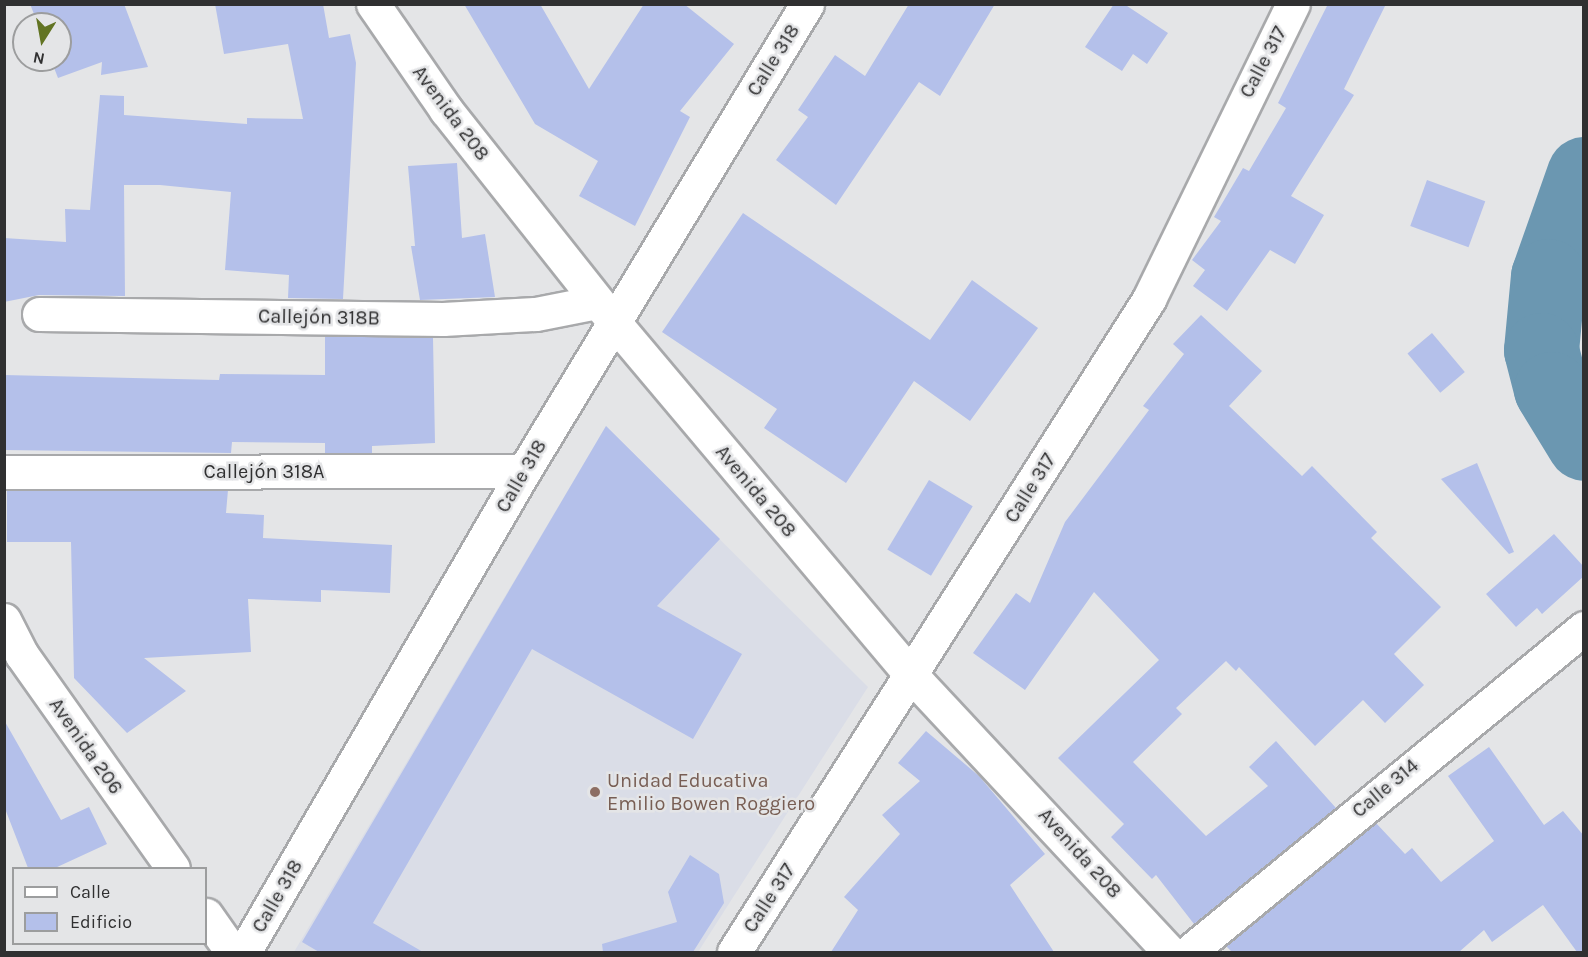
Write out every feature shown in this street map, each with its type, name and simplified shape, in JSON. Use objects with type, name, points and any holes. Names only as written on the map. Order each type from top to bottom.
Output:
[{"type":"street","name":"Avenida 208","points":[[373,4],[446,110],[605,312],[912,676],[1169,952]]},
{"type":"street","name":"Calle 318","points":[[244,952],[524,471],[605,312],[807,4]]},
{"type":"street","name":"Calle 317","points":[[734,952],[912,676],[1149,299],[1293,4]]},
{"type":"street","name":"Callejón 318B","points":[[39,314],[442,319],[605,312]]},
{"type":"street","name":"Callejón 318A","points":[[4,472],[524,471]]},
{"type":"street","name":"Avenida 206","points":[[4,620],[22,655],[172,867]]},
{"type":"street","name":"Calle 314","points":[[1189,952],[1584,628]]},
{"type":"street","points":[[207,916],[232,952]]},
{"type":"shaded area","name":"Unidad Educativa Emilio Bowen Roggiero","points":[[606,426],[868,687],[698,952],[294,952]]},
{"type":"building","points":[[30,4],[124,4],[148,67],[101,75],[102,62],[58,78],[56,72],[72,72],[72,12],[33,12]]},
{"type":"building","points":[[215,4],[323,4],[329,38],[350,34],[356,63],[343,299],[288,298],[289,275],[225,270],[231,192],[160,185],[124,185],[125,296],[39,295],[4,302],[4,238],[66,242],[65,209],[90,210],[100,95],[124,96],[124,115],[247,124],[247,118],[303,119],[288,44],[224,54]]},
{"type":"building","points":[[464,4],[540,4],[589,89],[644,4],[684,4],[734,44],[680,111],[690,117],[635,226],[579,196],[598,161],[535,124]]},
{"type":"building","points":[[909,4],[995,4],[940,96],[919,82],[836,205],[776,160],[808,117],[798,110],[835,55],[865,76]]},
{"type":"building","points":[[1114,4],[1124,4],[1168,33],[1147,64],[1133,54],[1122,71],[1085,47]]},
{"type":"building","points":[[1328,4],[1386,4],[1344,89],[1354,95],[1291,196],[1324,215],[1295,264],[1270,250],[1227,311],[1193,286],[1205,270],[1192,260],[1221,221],[1214,217],[1243,168],[1249,171],[1286,108],[1278,103]]},
{"type":"building","points":[[457,163],[462,238],[485,234],[495,297],[420,300],[411,246],[415,246],[408,166]]},
{"type":"building","points":[[1427,180],[1485,201],[1469,247],[1410,226]]},
{"type":"building","points":[[743,213],[930,340],[972,280],[1038,328],[970,421],[914,381],[846,483],[764,428],[777,409],[662,332]]},
{"type":"building","points":[[1201,315],[1262,371],[1229,406],[1302,476],[1312,466],[1377,532],[1371,538],[1441,607],[1394,654],[1424,685],[1385,723],[1363,700],[1315,746],[1239,667],[1236,671],[1226,661],[1176,708],[1182,714],[1133,762],[1206,836],[1268,786],[1249,767],[1276,741],[1336,808],[1194,924],[1156,875],[1152,879],[1111,837],[1124,824],[1058,758],[1159,660],[1094,592],[1025,690],[973,653],[1016,593],[1030,603],[1065,522],[1149,410],[1143,406],[1184,354],[1173,344]]},
{"type":"building","points":[[1432,333],[1465,372],[1440,393],[1407,354]]},
{"type":"building","points":[[325,336],[433,338],[435,443],[372,446],[372,453],[325,453],[325,443],[232,442],[231,453],[4,450],[4,375],[219,380],[220,374],[325,375]]},
{"type":"building","points":[[606,426],[720,539],[657,606],[742,654],[693,739],[532,649],[373,923],[423,952],[319,952],[302,942]]},
{"type":"building","points":[[1477,463],[1514,552],[1509,554],[1441,479]]},
{"type":"building","points":[[929,480],[973,506],[931,576],[887,549]]},
{"type":"building","points":[[228,490],[226,513],[264,515],[263,538],[392,545],[390,593],[321,590],[321,602],[248,599],[251,652],[144,658],[186,691],[127,733],[74,678],[71,542],[7,542],[7,491]]},
{"type":"building","points":[[1554,534],[1584,567],[1584,576],[1542,614],[1537,608],[1516,627],[1486,594]]},
{"type":"building","points":[[4,720],[61,820],[89,807],[107,844],[57,867],[28,867],[4,806]]},
{"type":"building","points":[[926,731],[979,776],[1045,854],[1010,885],[1054,952],[831,952],[858,910],[844,897],[900,834],[882,815],[920,781],[898,763]]},
{"type":"building","points":[[1489,747],[1544,825],[1563,811],[1584,836],[1584,952],[1577,952],[1543,905],[1492,942],[1484,930],[1459,952],[1232,952],[1226,946],[1376,823],[1405,854],[1412,848],[1441,882],[1494,841],[1448,776]]},
{"type":"building","points":[[690,855],[719,874],[724,903],[693,952],[603,952],[602,944],[677,922],[668,892]]},
{"type":"waterway","points":[[1584,174],[1548,276],[1541,350],[1551,389],[1584,443]]},
{"type":"place","name":"Unidad Educativa Emilio Bowen Roggiero","points":[[595,792]]}]
